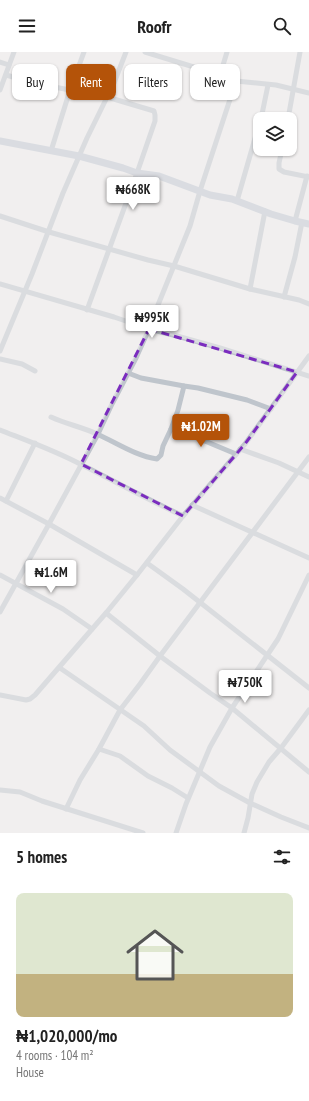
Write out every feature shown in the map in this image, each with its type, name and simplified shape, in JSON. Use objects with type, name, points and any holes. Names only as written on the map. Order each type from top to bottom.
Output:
[{"type":"main road","points":[[0,142],[79,156],[137,173],[159,176],[210,195],[232,199],[302,223]]},
{"type":"street","points":[[0,90],[14,52]]},
{"type":"street","points":[[80,64],[84,52]]},
{"type":"street","points":[[116,78],[126,52]]},
{"type":"street","points":[[145,52],[190,66]]},
{"type":"street","points":[[223,64],[227,52]]},
{"type":"street","points":[[289,112],[300,52]]},
{"type":"street","points":[[0,62],[9,65]]},
{"type":"street","points":[[6,75],[38,84],[66,89]]},
{"type":"street","points":[[240,82],[276,86],[309,93]]},
{"type":"street","points":[[262,112],[268,85]]},
{"type":"street","points":[[51,151],[67,100]]},
{"type":"street","points":[[0,351],[49,232],[63,193],[106,100]]},
{"type":"street","points":[[87,310],[137,173],[156,115],[154,111],[116,100]]},
{"type":"street","points":[[0,612],[98,434],[136,358],[190,226],[230,100]]},
{"type":"street","points":[[237,201],[253,145]]},
{"type":"street","points":[[280,156],[279,163],[280,169],[284,172],[308,177],[302,223],[295,257],[284,297]]},
{"type":"street","points":[[250,289],[265,211]]},
{"type":"street","points":[[0,216],[49,232],[174,266],[250,289],[299,300],[309,304]]},
{"type":"street","points":[[0,284],[309,376]]},
{"type":"street","points":[[0,695],[26,700],[30,699],[60,668],[147,563],[192,505],[240,449],[309,356]]},
{"type":"street","points":[[0,359],[22,364],[35,371]]},
{"type":"street","points":[[128,373],[141,378],[198,388],[247,400],[271,409]]},
{"type":"street","points":[[51,416],[59,421],[98,434],[139,454],[157,460],[161,455],[163,446],[178,410],[184,386]]},
{"type":"street","points":[[171,429],[236,454]]},
{"type":"street","points":[[0,430],[35,443],[81,464],[183,516]]},
{"type":"street","points":[[6,500],[35,443]]},
{"type":"street","points":[[240,449],[278,463],[309,477]]},
{"type":"street","points":[[66,809],[80,780],[120,710],[309,456]]},
{"type":"street","points":[[0,498],[49,524],[137,575]]},
{"type":"street","points":[[192,505],[309,558]]},
{"type":"street","points":[[147,563],[183,589],[200,604],[309,688]]},
{"type":"street","points":[[0,575],[63,609],[92,629]]},
{"type":"street","points":[[176,833],[188,798],[210,747],[232,708],[278,639],[309,575]]},
{"type":"street","points":[[106,613],[160,656],[232,708],[309,772]]},
{"type":"street","points":[[60,668],[144,726],[170,750],[219,786],[250,803],[309,828]]},
{"type":"street","points":[[244,833],[252,794],[257,782],[309,710]]},
{"type":"street","points":[[99,749],[120,756],[148,776],[188,798]]},
{"type":"street","points":[[0,790],[20,792],[42,801],[143,833]]},
{"type":"highlighted area","points":[[149,329],[297,372],[245,444],[183,516],[81,464]]}]
